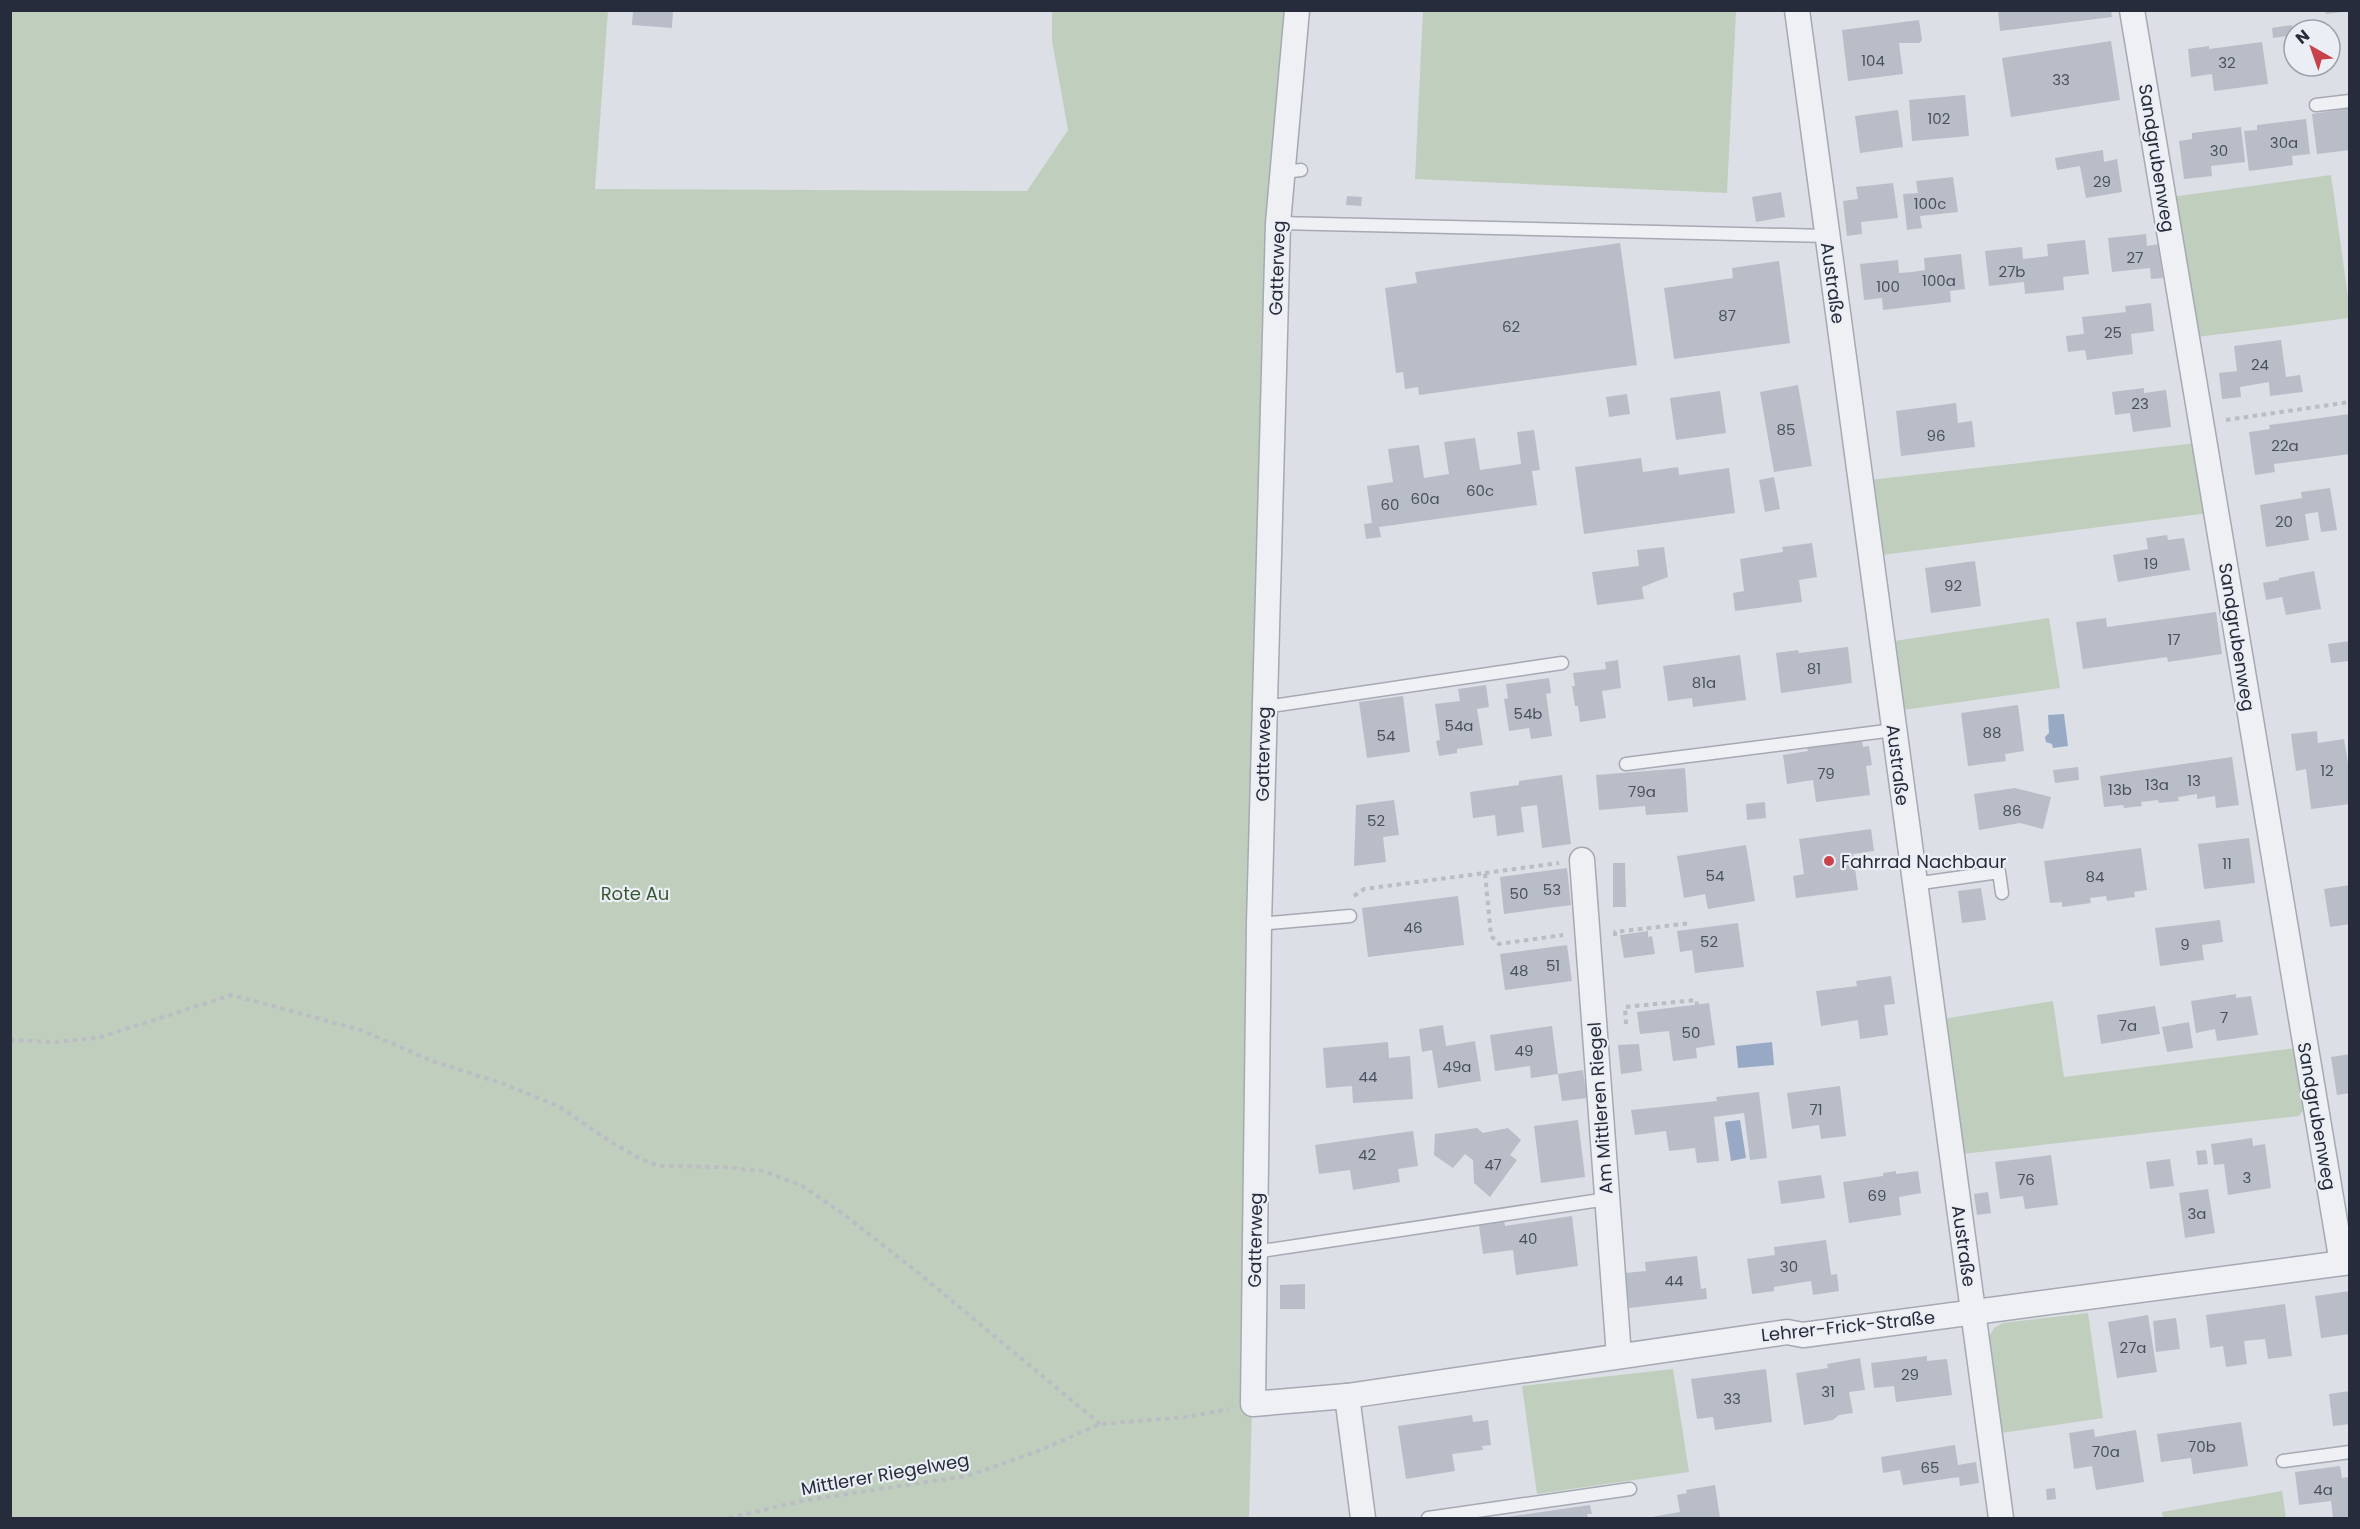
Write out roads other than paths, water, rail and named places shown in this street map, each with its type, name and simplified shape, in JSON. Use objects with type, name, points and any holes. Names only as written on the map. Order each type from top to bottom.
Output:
[{"type":"street","name":"Gatterweg","points":[[1297,10],[1292,171],[1278,223],[1259,924],[1253,1404],[1347,1396]]},
{"type":"street","name":"Austraße","points":[[1797,10],[2001,1518]]},
{"type":"street","name":"Sandgrubenweg","points":[[2132,10],[2346,1263]]},
{"type":"street","name":"Am Mittleren Riegel","points":[[1582,860],[1618,1356]]},
{"type":"street","name":"Lehrer-Frick-Straße","points":[[1347,1396],[1787,1332],[1803,1335],[2346,1263]]},
{"type":"street","points":[[1347,1396],[1364,1518]]},
{"type":"lane","points":[[2316,105],[2349,101]]},
{"type":"lane","points":[[1278,223],[1827,236]]},
{"type":"lane","points":[[1265,707],[1562,663]]},
{"type":"lane","points":[[1626,764],[1894,730]]},
{"type":"lane","points":[[1914,884],[1999,872],[2002,892]]},
{"type":"lane","points":[[1259,924],[1350,916]]},
{"type":"lane","points":[[1255,1252],[1607,1199]]},
{"type":"lane","points":[[2283,1461],[2349,1452]]},
{"type":"lane","points":[[1428,1518],[1630,1489]]},
{"type":"water","points":[[2064,714],[2068,746],[2053,748],[2052,744],[2046,742],[2045,737],[2049,733],[2048,715]]},
{"type":"water","points":[[1772,1042],[1774,1065],[1738,1068],[1736,1046]]},
{"type":"water","points":[[1740,1120],[1746,1158],[1731,1161],[1725,1122]]},
{"type":"place","name":"Fahrrad Nachbaur","points":[[1829,861]]},
{"type":"park label","name":"Rote Au","points":[[635,893]]}]
